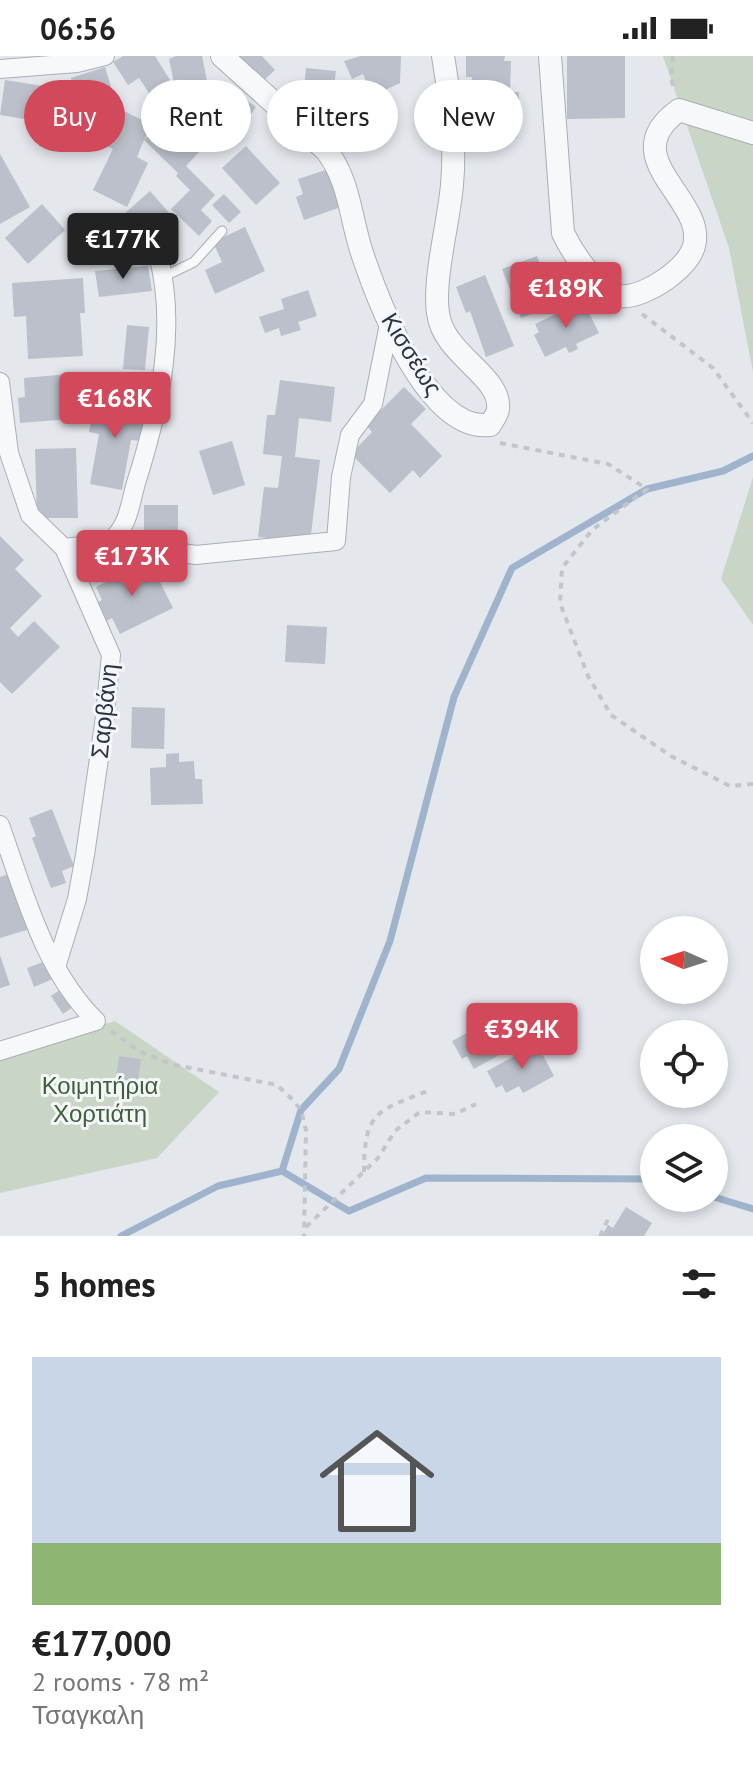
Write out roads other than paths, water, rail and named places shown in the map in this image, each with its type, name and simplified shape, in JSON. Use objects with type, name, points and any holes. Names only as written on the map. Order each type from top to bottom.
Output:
[{"type":"street","points":[[0,69],[77,63],[105,56]]},
{"type":"street","name":"Κισσέως","points":[[222,56],[326,150],[338,166],[360,249],[389,324],[428,387],[453,416],[478,427],[490,425],[498,409],[494,386],[465,361],[447,339],[438,314],[452,184],[454,133],[443,56]]},
{"type":"street","points":[[550,56],[563,233],[574,255],[600,284],[618,296],[631,295],[660,283],[680,269],[694,246],[693,225],[658,162],[655,146],[663,121],[679,110],[753,133]]},
{"type":"street","points":[[109,543],[123,530],[165,368],[165,276],[156,247]]},
{"type":"street","points":[[64,548],[109,543],[196,555],[336,541],[341,477],[350,435],[373,404],[389,324]]},
{"type":"street","name":"Σαρβάνη","points":[[0,382],[9,453],[22,495],[30,515],[64,548],[98,619],[112,667],[77,899],[56,967]]},
{"type":"street","points":[[0,825],[56,967],[80,1005],[96,1021],[0,1051]]},
{"type":"lane","points":[[165,276],[194,262],[222,231]]},
{"type":"waterway","points":[[121,1236],[218,1186],[282,1171],[301,1110],[339,1069],[390,941],[454,697],[512,568],[647,489],[723,471],[753,456]]},
{"type":"waterway","points":[[282,1171],[349,1211],[426,1178],[640,1179]]},
{"type":"waterway","points":[[728,1201],[753,1209]]},
{"type":"park label","name":"Κοιμητήρια Χορτιάτη","points":[[100,1099]]}]
